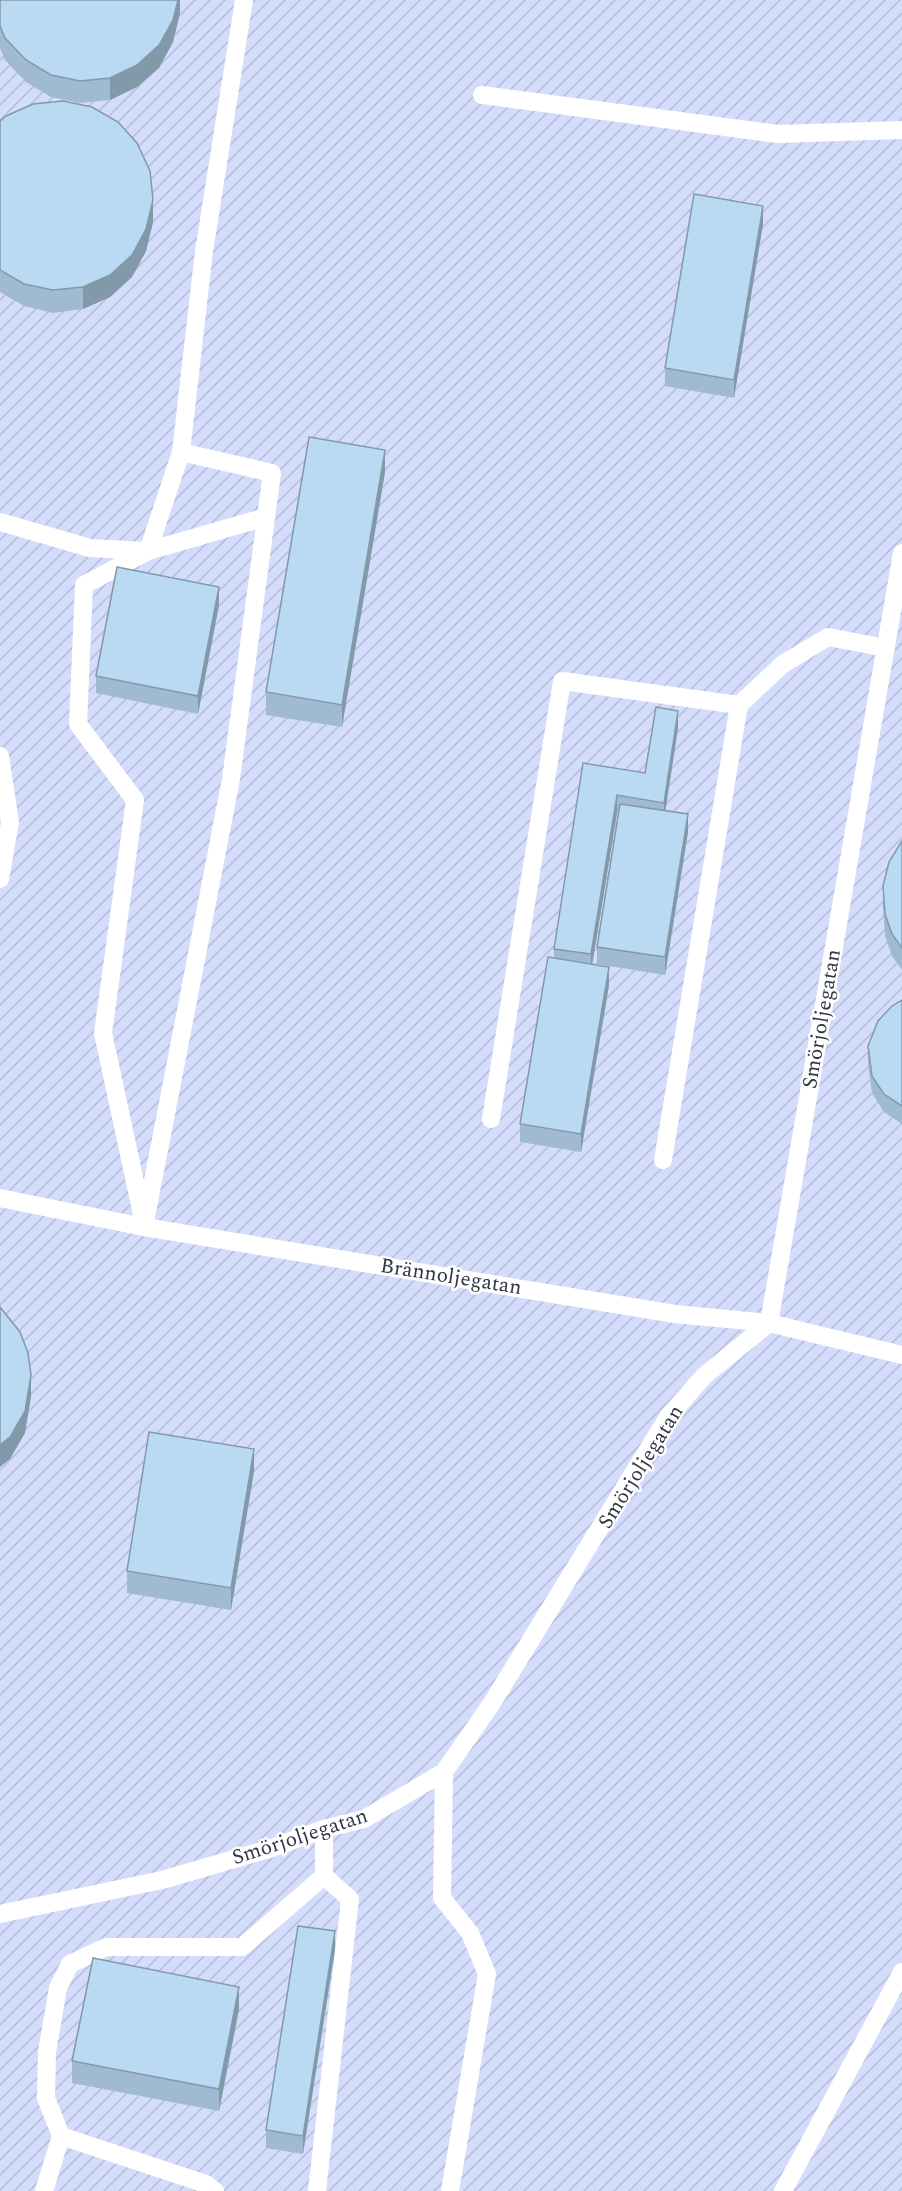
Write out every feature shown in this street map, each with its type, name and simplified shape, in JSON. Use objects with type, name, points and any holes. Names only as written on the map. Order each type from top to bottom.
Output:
[{"type":"lane","points":[[148,551],[182,452],[204,251],[244,0]]},
{"type":"lane","points":[[482,95],[778,134],[902,130]]},
{"type":"lane","points":[[144,1227],[231,779],[272,472],[182,452]]},
{"type":"lane","points":[[144,1227],[102,1033],[135,800],[78,723],[84,585],[148,551],[266,517]]},
{"type":"lane","points":[[0,522],[90,548],[148,551]]},
{"type":"lane","name":"Smörjoljegatan","points":[[0,1914],[162,1880],[272,1848],[324,1829],[364,1819],[444,1772],[492,1703],[668,1417],[704,1376],[769,1323],[902,553]]},
{"type":"lane","points":[[663,1160],[739,705],[783,664],[828,637],[886,648]]},
{"type":"lane","points":[[491,1119],[562,681],[739,705]]},
{"type":"lane","points":[[0,756],[10,822],[0,879]]},
{"type":"lane","name":"Brännoljegatan","points":[[0,1198],[144,1227],[675,1314],[769,1323],[902,1355]]},
{"type":"lane","points":[[444,1772],[442,1898],[470,1933],[487,1974],[450,2191]]},
{"type":"lane","points":[[317,2191],[350,1899],[324,1876],[324,1829]]},
{"type":"lane","points":[[44,2191],[61,2136],[46,2098],[47,2052],[58,1988],[70,1964],[106,1947],[242,1947],[324,1876]]},
{"type":"lane","points":[[783,2191],[902,1972]]},
{"type":"lane","points":[[61,2136],[206,2184],[215,2191]]},
{"type":"shaded area","points":[[0,0],[902,0],[902,2191],[0,2191]]},
{"type":"building","points":[[0,0],[178,0],[173,20],[159,45],[137,65],[110,78],[80,81],[51,75],[26,60],[5,38],[0,26]]},
{"type":"building","points":[[63,101],[92,107],[118,122],[137,143],[150,171],[153,200],[146,229],[132,255],[110,275],[83,287],[53,290],[24,284],[0,270],[0,121],[33,104]]},
{"type":"building","points":[[694,194],[763,206],[734,380],[665,368]]},
{"type":"building","points":[[309,437],[385,450],[342,705],[266,692]]},
{"type":"building","points":[[117,567],[219,587],[198,696],[96,676]]},
{"type":"building","points":[[656,707],[678,711],[664,803],[617,795],[591,954],[554,949],[583,763],[645,773]]},
{"type":"building","points":[[620,804],[688,814],[665,957],[597,947]]},
{"type":"building","points":[[902,841],[902,948],[892,934],[885,914],[883,886],[889,862]]},
{"type":"building","points":[[548,957],[609,967],[581,1134],[520,1124]]},
{"type":"building","points":[[902,1000],[902,1106],[884,1094],[872,1076],[868,1046],[878,1021],[892,1006]]},
{"type":"building","points":[[0,1307],[20,1332],[28,1353],[31,1375],[25,1411],[10,1437],[0,1445]]},
{"type":"building","points":[[149,1432],[254,1449],[231,1588],[127,1571]]},
{"type":"building","points":[[298,1926],[335,1931],[303,2136],[266,2130]]},
{"type":"building","points":[[93,1958],[239,1987],[219,2089],[72,2061]]}]
